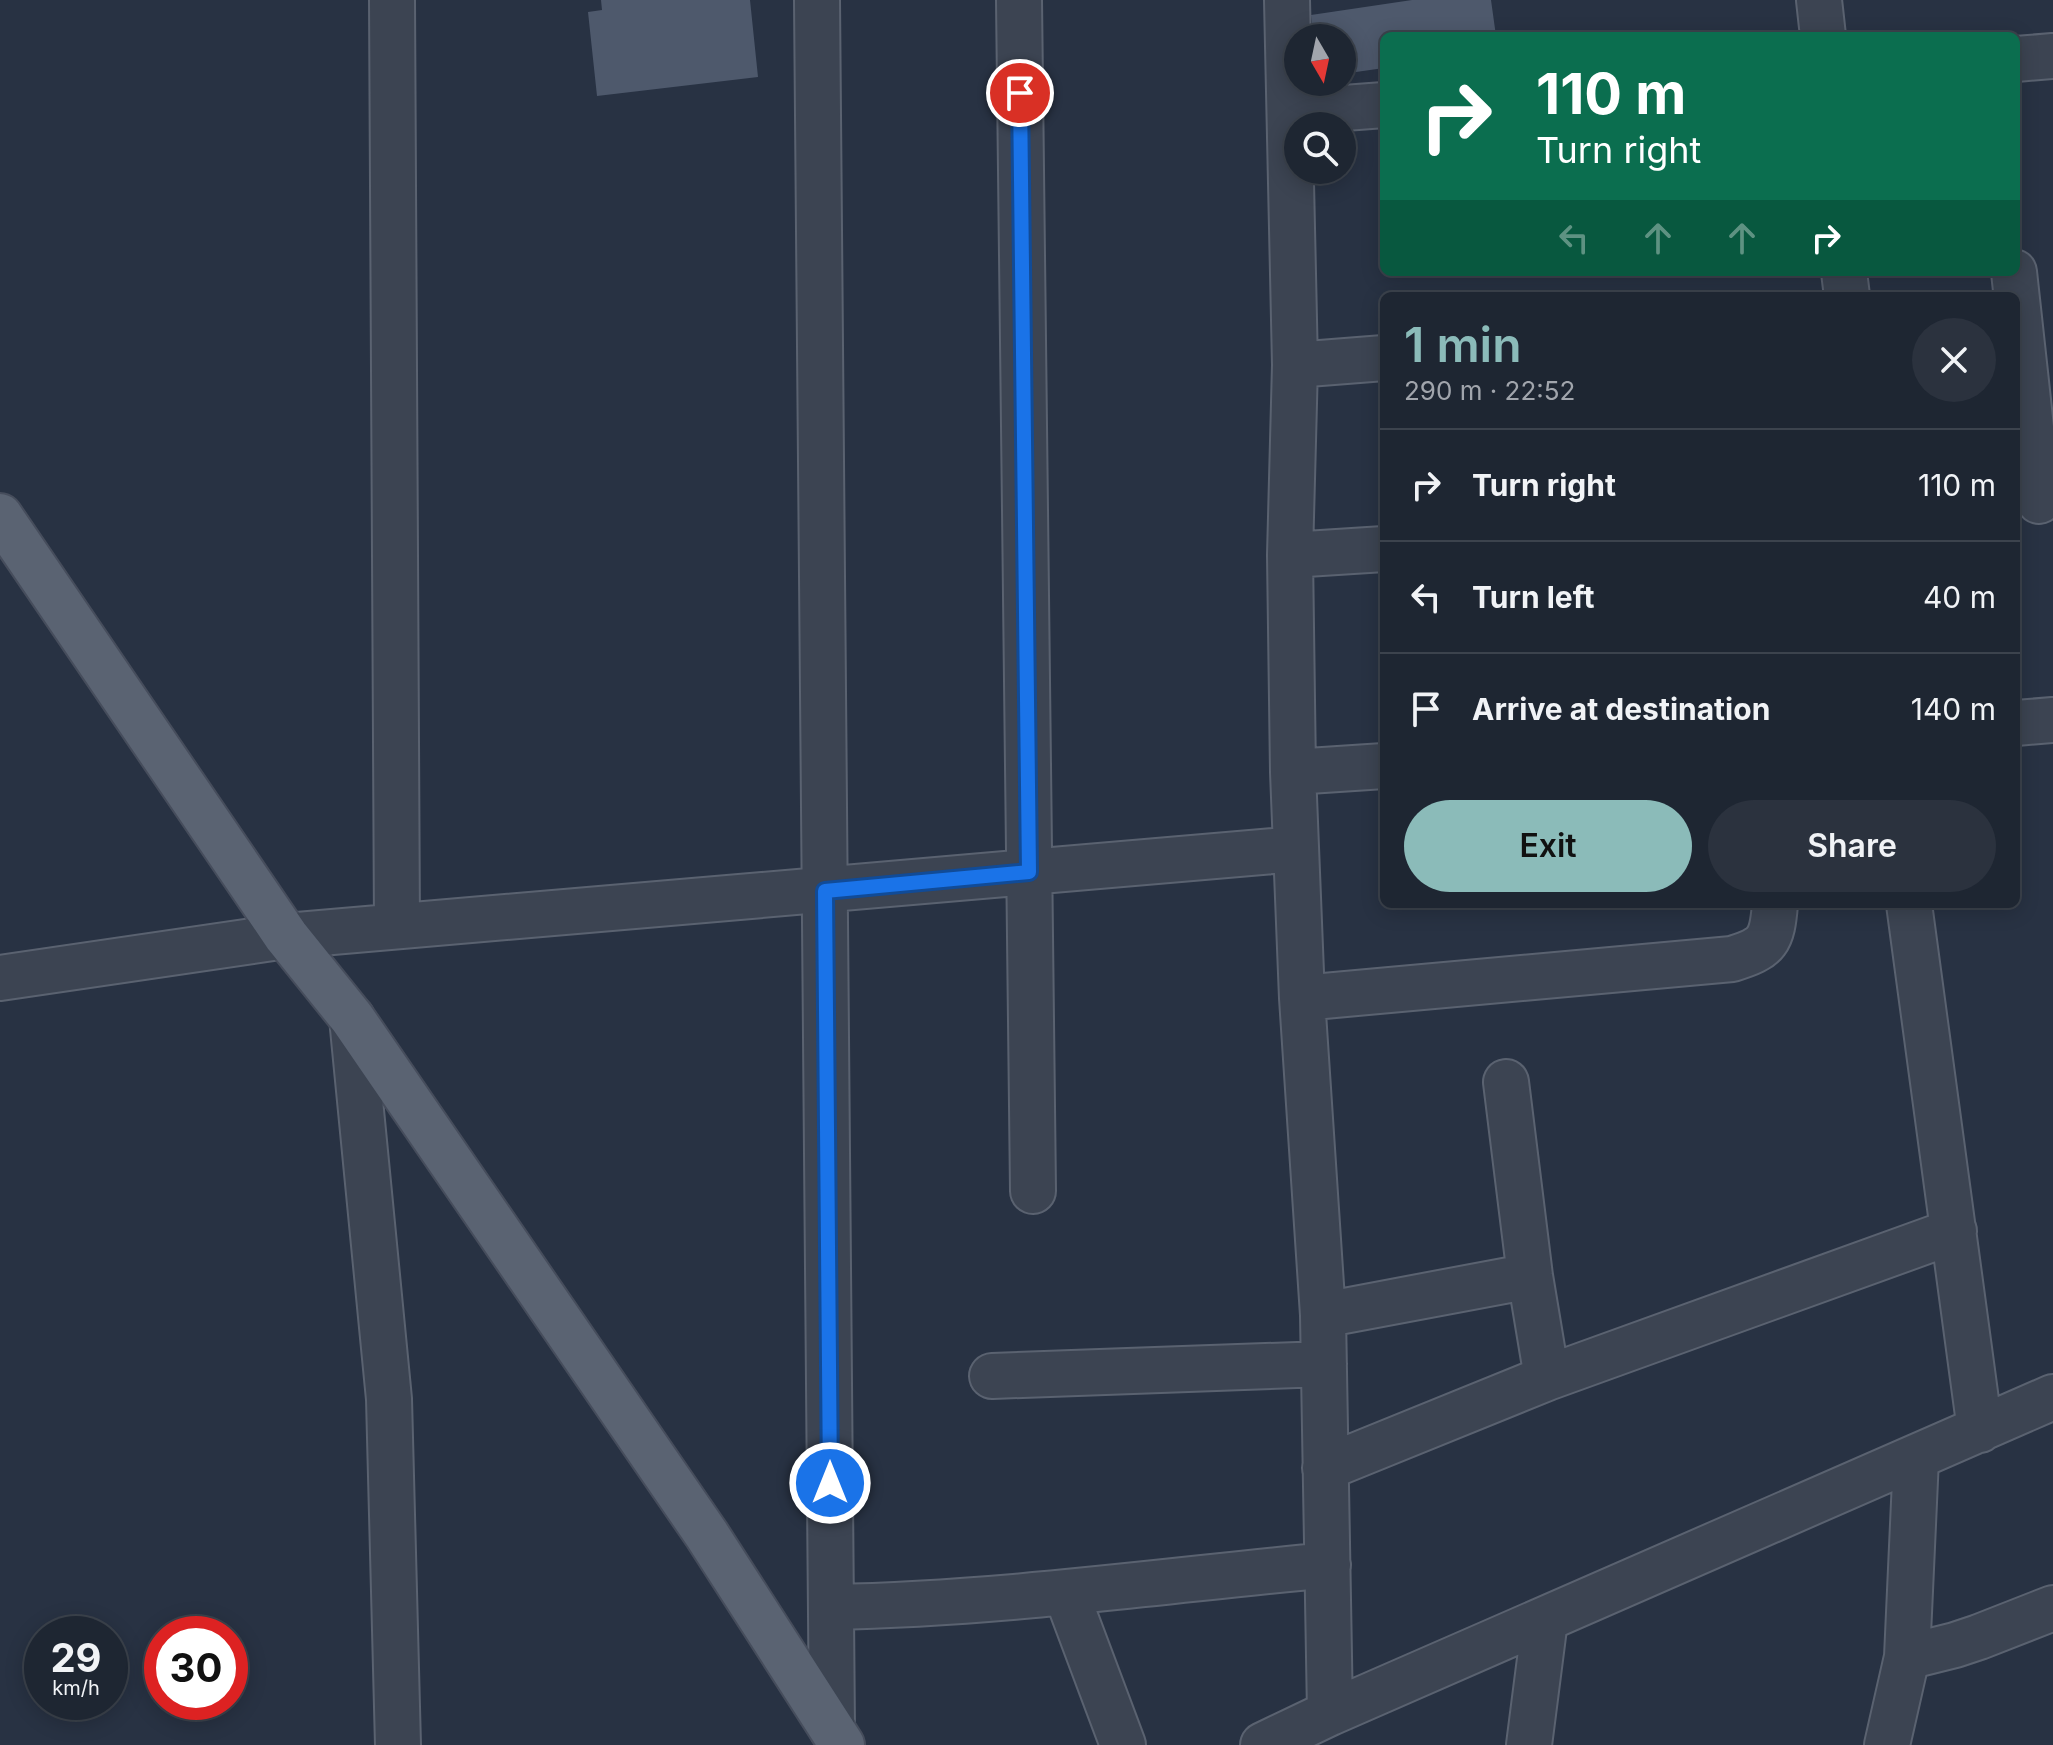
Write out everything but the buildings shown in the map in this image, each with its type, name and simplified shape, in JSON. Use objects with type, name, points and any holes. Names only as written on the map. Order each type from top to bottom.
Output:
[{"type":"main road","points":[[0,516],[286,936],[352,1018],[707,1535],[837,1737]]},
{"type":"street","points":[[392,0],[397,926]]},
{"type":"street","points":[[817,0],[831,1607],[837,1737]]},
{"type":"street","points":[[1019,0],[1033,1191]]},
{"type":"street","points":[[1287,0],[1291,112],[1380,105]]},
{"type":"street","points":[[1819,0],[1823,32]]},
{"type":"street","points":[[2020,59],[2053,56]]},
{"type":"street","points":[[1292,184],[1295,365],[1290,555],[1293,772],[1302,998],[1323,1315],[1330,1713]]},
{"type":"street","points":[[2020,334],[2036,501]]},
{"type":"street","points":[[1295,365],[1380,358]]},
{"type":"street","points":[[1290,555],[1380,549]]},
{"type":"street","points":[[2020,723],[2053,720]]},
{"type":"street","points":[[1293,772],[1380,766]]},
{"type":"street","points":[[0,978],[286,936],[1296,849]]},
{"type":"street","points":[[1302,998],[1732,959],[1755,951],[1772,934],[1775,908]]},
{"type":"street","points":[[1910,908],[1980,1430]]},
{"type":"street","points":[[352,1018],[389,1399],[398,1745]]},
{"type":"street","points":[[1506,1082],[1530,1276],[1547,1378]]},
{"type":"street","points":[[1325,1468],[1547,1378],[1954,1231]]},
{"type":"street","points":[[1323,1315],[1530,1276]]},
{"type":"street","points":[[992,1376],[1324,1364]]},
{"type":"street","points":[[1263,1745],[2053,1397]]},
{"type":"street","points":[[1887,1745],[1907,1657],[1916,1458]]},
{"type":"street","points":[[831,1607],[911,1606],[1066,1593],[1328,1565]]},
{"type":"street","points":[[1066,1593],[1123,1745]]},
{"type":"street","points":[[1907,1657],[1967,1641],[2053,1608]]},
{"type":"street","points":[[1529,1745],[1545,1620]]},
{"type":"route","points":[[830,1483],[825,891],[1029,872],[1020,93]]}]
